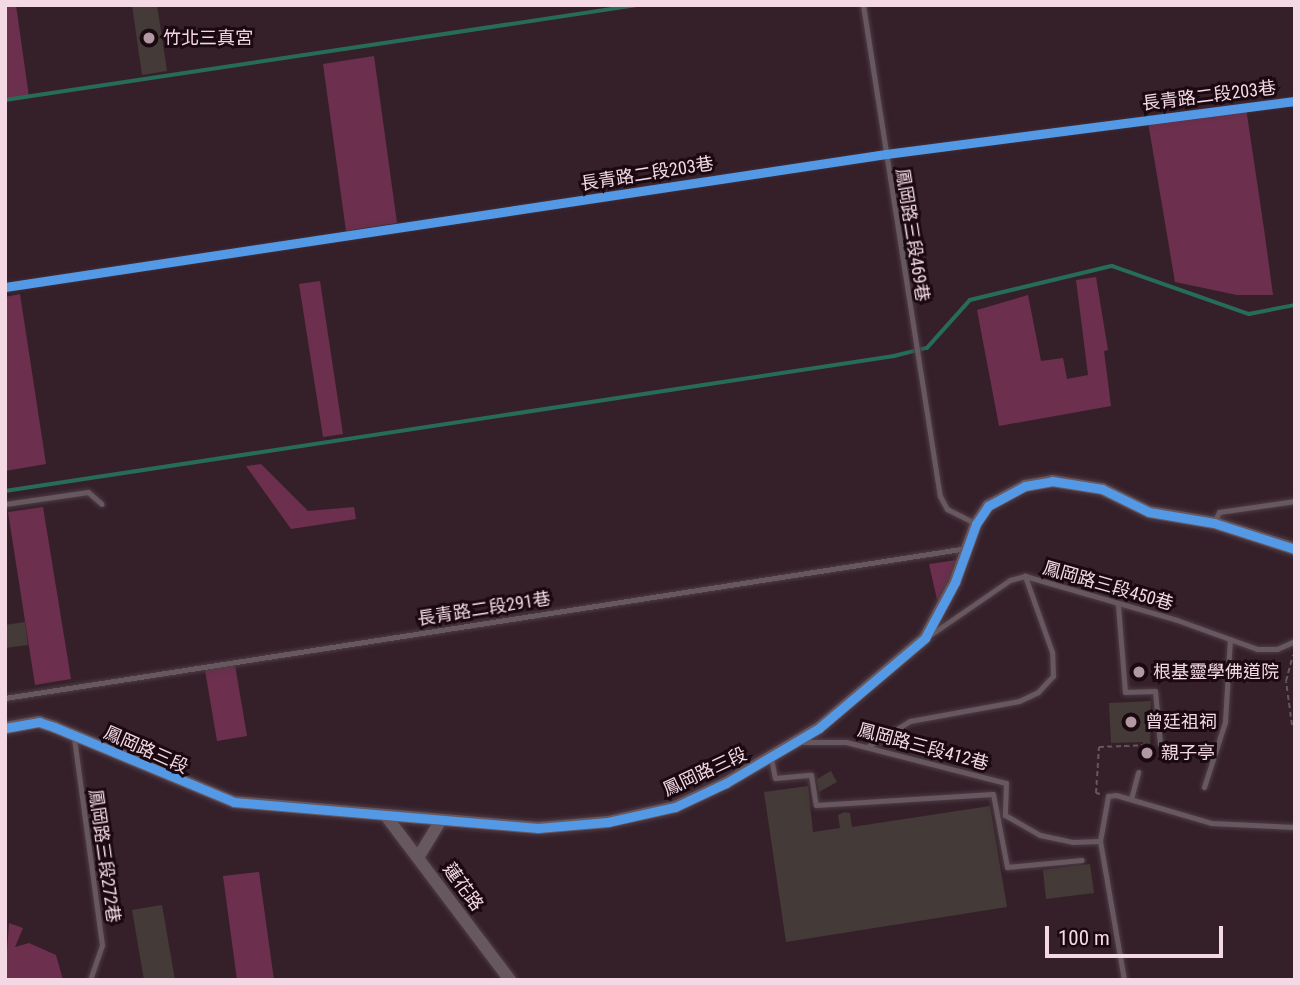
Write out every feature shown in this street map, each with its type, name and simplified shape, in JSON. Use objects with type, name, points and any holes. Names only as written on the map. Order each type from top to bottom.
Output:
[{"type":"street","name":"鳳岡路三段","points":[[5,727],[39,722],[220,800],[538,828],[608,822],[675,807],[771,758],[798,742],[925,638],[976,524],[1003,496],[1052,481],[1102,489],[1149,512],[1214,523],[1295,549]]},
{"type":"street","name":"蓮花路","points":[[386,816],[419,856],[510,980]]},
{"type":"street","points":[[419,856],[441,820]]},
{"type":"lane","name":"鳳岡路三段469巷","points":[[863,5],[914,344],[940,496],[947,509],[976,524]]},
{"type":"lane","name":"長青路二段203巷","points":[[5,287],[886,154],[1295,101]]},
{"type":"lane","points":[[5,503],[88,492],[102,504]]},
{"type":"lane","points":[[1214,523],[1219,512],[1295,501]]},
{"type":"lane","name":"長青路二段291巷","points":[[5,698],[967,548]]},
{"type":"lane","points":[[867,747],[911,721],[1019,701],[1038,692],[1053,676],[1052,652],[1024,576]]},
{"type":"lane","name":"鳳岡路三段450巷","points":[[925,638],[1010,580],[1024,576],[1257,649],[1277,649],[1295,641]]},
{"type":"lane","points":[[1118,605],[1125,692],[1155,691],[1160,744]]},
{"type":"lane","points":[[1204,787],[1225,722],[1230,639]]},
{"type":"lane","name":"鳳岡路三段272巷","points":[[74,735],[102,945],[90,980]]},
{"type":"lane","name":"鳳岡路三段412巷","points":[[798,742],[867,747],[1006,783],[1005,815],[1040,835],[1072,842],[1100,841]]},
{"type":"lane","points":[[771,758],[775,779],[811,775],[816,805],[993,794],[1007,867],[1082,860]]},
{"type":"lane","points":[[1131,799],[1138,772]]},
{"type":"lane","points":[[1124,980],[1100,841],[1108,796],[1131,799],[1211,823],[1295,827]]},
{"type":"path","points":[[1292,724],[1286,681],[1293,655]]},
{"type":"path","points":[[1108,796],[1096,793],[1099,747],[1160,744]]},
{"type":"shaded area","points":[[5,5],[16,5],[29,97],[5,100]]},
{"type":"shaded area","points":[[374,56],[397,223],[346,231],[323,64]]},
{"type":"shaded area","points":[[1246,108],[1273,295],[1237,295],[1175,282],[1148,122]]},
{"type":"shaded area","points":[[1096,277],[1108,350],[1104,351],[1111,406],[999,426],[977,310],[1028,295],[1041,361],[1063,358],[1067,379],[1088,375],[1076,280]]},
{"type":"shaded area","points":[[320,281],[343,434],[323,437],[299,284]]},
{"type":"shaded area","points":[[20,294],[46,464],[5,471],[5,297]]},
{"type":"shaded area","points":[[261,464],[308,511],[354,507],[356,519],[291,529],[246,466]]},
{"type":"shaded area","points":[[43,507],[71,679],[35,685],[8,512]]},
{"type":"shaded area","points":[[957,560],[952,583],[938,604],[929,564]]},
{"type":"shaded area","points":[[235,665],[247,736],[217,741],[205,670]]},
{"type":"shaded area","points":[[259,872],[274,980],[237,980],[223,876]]},
{"type":"shaded area","points":[[9,923],[23,928],[15,947],[29,943],[56,955],[63,980],[5,980]]},
{"type":"building","name":"竹北三真宮","points":[[132,5],[157,5],[167,71],[142,75]]},
{"type":"building","points":[[25,622],[28,645],[5,648],[5,625]]},
{"type":"building","name":"曾廷祖祠","points":[[1151,701],[1150,756],[1143,755],[1143,742],[1111,743],[1109,703]]},
{"type":"building","points":[[831,771],[837,782],[819,792],[817,779]]},
{"type":"building","points":[[808,786],[813,832],[840,828],[838,815],[844,812],[850,813],[852,827],[990,806],[1007,907],[786,942],[764,792]]},
{"type":"building","points":[[1090,864],[1094,893],[1046,899],[1043,870]]},
{"type":"building","points":[[162,905],[175,980],[144,980],[132,910]]},
{"type":"waterway","points":[[5,100],[638,5]]},
{"type":"waterway","points":[[5,491],[894,356],[927,348],[970,300],[1112,266],[1249,314],[1295,305]]},
{"type":"cycle path","points":[[5,287],[886,154],[1295,101]]},
{"type":"cycle path","points":[[5,728],[39,722],[234,802],[538,828],[608,822],[675,807],[726,783],[819,728],[925,638],[955,582],[976,524],[988,506],[1025,486],[1052,481],[1102,489],[1149,512],[1214,523],[1295,549]]},
{"type":"place","name":"竹北三真宮","points":[[149,38]]},
{"type":"place","name":"根基靈學佛道院","points":[[1139,672]]},
{"type":"place","name":"曾廷祖祠","points":[[1131,722]]},
{"type":"place","name":"親子亭","points":[[1147,753]]}]
